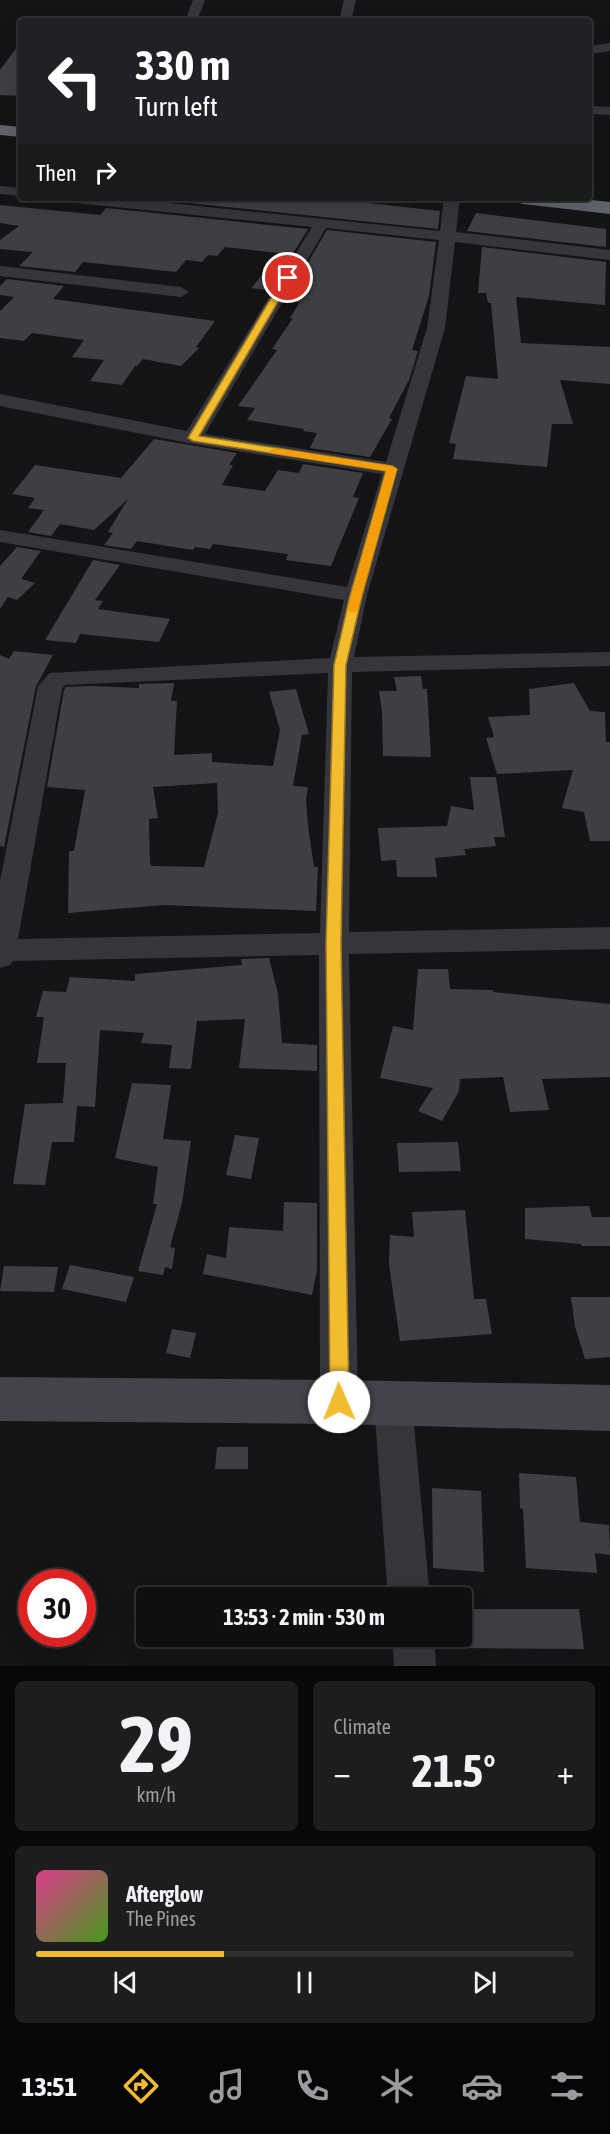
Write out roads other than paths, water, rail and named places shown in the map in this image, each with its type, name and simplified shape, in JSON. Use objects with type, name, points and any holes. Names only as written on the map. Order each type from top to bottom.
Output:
[{"type":"highway","points":[[0,130],[18,132]]},
{"type":"highway","points":[[0,139],[18,141]]},
{"type":"highway","points":[[592,199],[610,201]]},
{"type":"highway","points":[[549,201],[610,208]]},
{"type":"street","points":[[192,18],[199,0]]},
{"type":"street","points":[[346,18],[350,0]]},
{"type":"street","points":[[592,50],[610,47]]},
{"type":"street","points":[[592,110],[610,111]]},
{"type":"street","points":[[0,190],[18,192]]},
{"type":"street","points":[[104,201],[610,255]]},
{"type":"street","points":[[339,1402],[334,943],[340,665],[356,596],[392,469],[436,328],[452,201]]},
{"type":"street","points":[[193,438],[321,224]]},
{"type":"street","points":[[0,271],[181,292]]},
{"type":"street","points":[[0,400],[193,438],[392,469]]},
{"type":"street","points":[[0,536],[356,596]]},
{"type":"street","points":[[610,658],[340,665],[59,678],[50,686],[0,952],[610,938]]},
{"type":"street","points":[[0,1399],[339,1402],[610,1408]]},
{"type":"street","points":[[393,1403],[409,1587]]},
{"type":"street","points":[[414,1647],[415,1666]]}]
